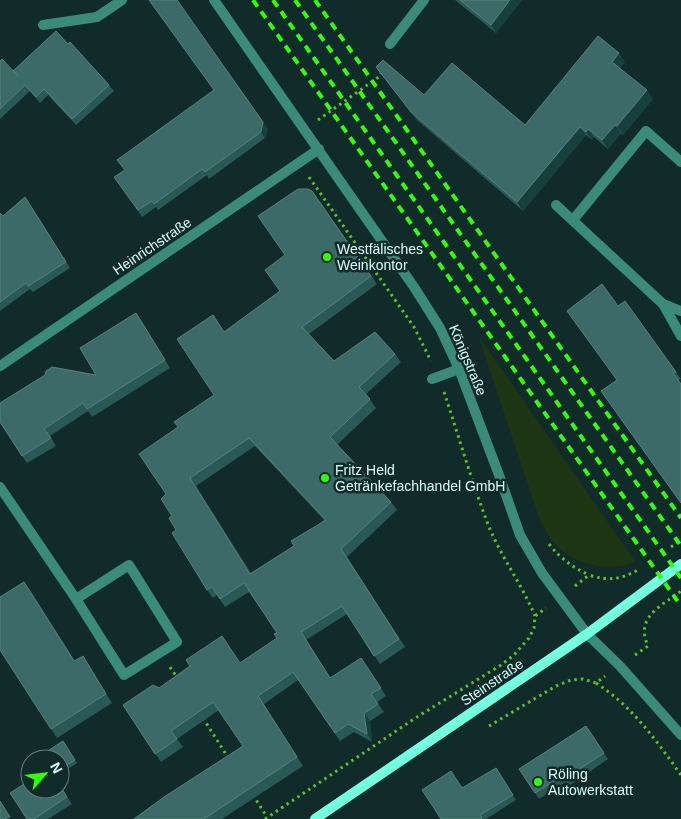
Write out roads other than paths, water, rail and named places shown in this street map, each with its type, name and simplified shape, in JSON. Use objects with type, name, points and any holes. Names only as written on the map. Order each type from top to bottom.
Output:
[{"type":"main road","name":"Steinstraße","points":[[315,819],[586,634],[681,564]]},
{"type":"street","points":[[43,25],[97,17],[122,0]]},
{"type":"street","name":"Königstraße","points":[[214,0],[319,148],[414,286],[440,328],[459,369],[500,475],[520,535],[542,573],[586,634],[620,666],[681,735]]},
{"type":"street","points":[[390,44],[424,0]]},
{"type":"street","points":[[573,220],[646,131],[681,162]]},
{"type":"street","name":"Heinrichstraße","points":[[0,366],[319,148]]},
{"type":"street","points":[[556,205],[663,304],[681,336]]},
{"type":"street","points":[[663,304],[681,311]]},
{"type":"street","points":[[432,379],[459,369]]},
{"type":"street","points":[[0,487],[76,599],[124,675],[177,642],[130,565],[76,599]]},
{"type":"railway","points":[[253,0],[681,606]]},
{"type":"railway","points":[[273,0],[681,578]]},
{"type":"railway","points":[[295,0],[681,546]]},
{"type":"railway","points":[[315,0],[681,518]]},
{"type":"place","name":"Westfälisches Weinkontor","points":[[327,257]]},
{"type":"place","name":"Fritz Held Getränkefachhandel GmbH","points":[[325,478]]},
{"type":"place","name":"Röling Autowerkstatt","points":[[538,782]]}]
